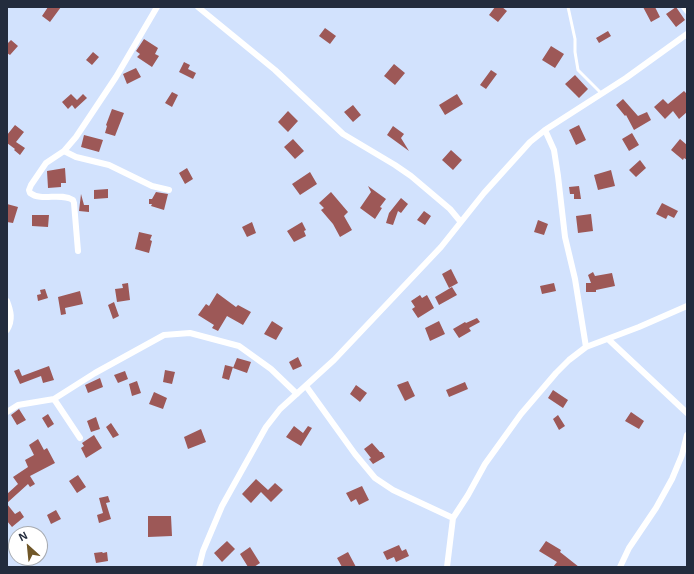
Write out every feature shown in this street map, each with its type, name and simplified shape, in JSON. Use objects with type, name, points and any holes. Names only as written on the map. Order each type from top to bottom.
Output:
[{"type":"street","points":[[78,251],[73,200],[66,197],[36,196],[30,193],[29,190],[46,163],[64,152],[76,137],[116,77],[157,7]]},
{"type":"street","points":[[198,7],[275,70],[342,134],[411,176],[450,209],[460,221]]},
{"type":"street","points":[[684,7],[687,10]]},
{"type":"street","points":[[199,567],[203,551],[222,506],[266,427],[280,410],[334,360],[441,247],[460,221],[530,142],[545,130],[686,37]]},
{"type":"street","points":[[545,130],[554,150],[565,237],[575,279],[586,347]]},
{"type":"street","points":[[64,152],[76,157],[109,165],[152,186],[169,190]]},
{"type":"street","points":[[7,301],[11,310],[12,318],[7,330]]},
{"type":"street","points":[[447,567],[453,518],[485,464],[521,414],[556,373],[569,360],[586,347],[639,327],[687,306]]},
{"type":"street","points":[[7,412],[18,405],[54,399],[95,373],[164,335],[190,333],[239,346],[271,369],[297,394]]},
{"type":"street","points":[[608,339],[687,413]]},
{"type":"street","points":[[306,386],[362,464],[374,478],[392,490],[453,518]]},
{"type":"street","points":[[54,399],[80,438]]},
{"type":"street","points":[[620,567],[629,548],[656,508],[672,478],[682,455],[687,435]]},
{"type":"lane","points":[[568,7],[575,39],[575,52],[578,70],[601,93]]},
{"type":"building","points":[[48,7],[61,7],[50,22],[42,16]]},
{"type":"building","points":[[495,7],[502,7],[507,11],[498,22],[489,15]]},
{"type":"building","points":[[643,7],[655,7],[660,17],[651,22]]},
{"type":"building","points":[[676,7],[685,20],[676,27],[666,14]]},
{"type":"building","points":[[325,28],[336,36],[330,44],[319,36]]},
{"type":"building","points":[[608,31],[611,36],[599,43],[596,38]]},
{"type":"building","points":[[144,39],[158,48],[155,54],[159,56],[152,67],[137,57],[140,54],[136,51]]},
{"type":"building","points":[[11,40],[18,46],[10,55],[7,53],[7,44]]},
{"type":"building","points":[[551,46],[564,54],[555,68],[542,60]]},
{"type":"building","points":[[93,52],[99,57],[92,65],[86,60]]},
{"type":"building","points":[[184,62],[190,65],[188,69],[196,73],[193,79],[179,72]]},
{"type":"building","points":[[394,64],[405,73],[395,85],[384,76]]},
{"type":"building","points":[[136,68],[141,77],[127,84],[123,74]]},
{"type":"building","points":[[491,70],[497,74],[486,89],[480,85]]},
{"type":"building","points":[[575,75],[588,89],[579,98],[565,84]]},
{"type":"building","points":[[684,91],[687,94],[687,112],[679,119],[673,111],[665,119],[654,107],[663,99],[668,104]]},
{"type":"building","points":[[172,92],[178,95],[172,107],[165,103]]},
{"type":"building","points":[[71,94],[77,100],[83,94],[87,98],[75,109],[72,105],[68,109],[62,102]]},
{"type":"building","points":[[457,94],[463,104],[445,115],[439,105]]},
{"type":"building","points":[[623,99],[638,116],[647,112],[651,120],[634,130],[626,115],[625,116],[616,105]]},
{"type":"building","points":[[353,105],[361,115],[353,122],[344,112]]},
{"type":"building","points":[[112,109],[124,113],[115,136],[105,133],[106,125]]},
{"type":"building","points":[[288,111],[298,121],[288,132],[278,122]]},
{"type":"building","points":[[15,125],[24,132],[16,142],[25,148],[20,155],[7,143],[7,135]]},
{"type":"building","points":[[579,125],[586,140],[576,145],[569,130]]},
{"type":"building","points":[[393,126],[404,134],[401,138],[409,151],[387,135]]},
{"type":"building","points":[[632,133],[639,145],[629,151],[622,139]]},
{"type":"building","points":[[84,135],[103,140],[99,152],[81,147]]},
{"type":"building","points":[[293,139],[304,151],[295,159],[284,147]]},
{"type":"building","points":[[680,139],[687,145],[687,160],[684,158],[683,160],[671,150]]},
{"type":"building","points":[[451,150],[462,160],[453,170],[442,160]]},
{"type":"building","points":[[640,160],[646,168],[636,177],[629,170]]},
{"type":"building","points":[[65,168],[66,183],[61,183],[61,187],[48,188],[47,171]]},
{"type":"building","points":[[187,168],[193,179],[185,184],[179,173]]},
{"type":"building","points":[[611,170],[615,186],[598,190],[594,175]]},
{"type":"building","points":[[310,172],[317,184],[300,195],[292,184]]},
{"type":"building","points":[[368,186],[386,199],[380,207],[382,208],[375,219],[360,208],[371,192]]},
{"type":"building","points":[[579,186],[581,199],[574,199],[574,194],[570,194],[569,187]]},
{"type":"building","points":[[108,189],[108,198],[94,199],[94,190]]},
{"type":"building","points":[[156,192],[168,194],[164,210],[149,204],[149,199],[152,199]]},
{"type":"building","points":[[331,192],[348,212],[344,216],[352,230],[340,237],[333,224],[321,210],[324,208],[319,203]]},
{"type":"building","points":[[81,194],[84,205],[89,205],[89,212],[79,211]]},
{"type":"building","points":[[401,198],[408,204],[401,213],[398,211],[393,225],[386,223],[389,213]]},
{"type":"building","points":[[662,203],[678,211],[674,218],[668,215],[666,219],[656,214]]},
{"type":"building","points":[[7,204],[18,207],[13,223],[7,222]]},
{"type":"building","points":[[424,211],[431,216],[425,225],[417,220]]},
{"type":"building","points":[[591,214],[593,231],[578,233],[576,216]]},
{"type":"building","points":[[32,215],[49,215],[48,227],[32,226]]},
{"type":"building","points":[[538,220],[548,224],[544,235],[534,232]]},
{"type":"building","points":[[252,222],[256,233],[247,237],[242,227]]},
{"type":"building","points":[[302,222],[306,230],[304,231],[306,236],[294,242],[287,231]]},
{"type":"building","points":[[139,232],[152,235],[149,253],[135,249]]},
{"type":"building","points":[[451,269],[458,283],[449,288],[442,274]]},
{"type":"building","points":[[593,272],[595,276],[612,273],[615,286],[596,290],[596,292],[586,292],[586,283],[591,283],[588,275]]},
{"type":"building","points":[[128,283],[130,300],[117,302],[115,289],[123,288],[122,284]]},
{"type":"building","points":[[554,283],[556,291],[542,294],[540,286]]},
{"type":"building","points":[[452,287],[457,295],[439,305],[435,297]]},
{"type":"building","points":[[45,289],[48,298],[38,301],[37,295],[41,294],[40,290]]},
{"type":"building","points":[[80,291],[83,304],[65,308],[66,314],[61,315],[58,297]]},
{"type":"building","points":[[217,293],[236,307],[238,305],[251,312],[243,325],[227,316],[218,331],[212,328],[214,325],[198,315],[206,304],[209,306]]},
{"type":"building","points":[[420,295],[422,298],[427,295],[434,308],[418,318],[412,309],[415,307],[411,301]]},
{"type":"building","points":[[114,302],[119,316],[113,319],[108,305]]},
{"type":"building","points":[[477,318],[480,322],[469,328],[471,331],[459,338],[453,329],[465,322],[466,323]]},
{"type":"building","points":[[272,321],[283,328],[276,340],[264,334]]},
{"type":"building","points":[[439,321],[445,334],[430,341],[425,328]]},
{"type":"building","points":[[298,357],[302,366],[293,370],[289,362]]},
{"type":"building","points":[[237,358],[251,362],[247,373],[233,368]]},
{"type":"building","points":[[225,365],[233,367],[229,380],[222,378]]},
{"type":"building","points":[[49,366],[54,380],[43,383],[41,376],[20,384],[14,371],[19,369],[22,376]]},
{"type":"building","points":[[165,370],[175,372],[172,384],[163,382]]},
{"type":"building","points":[[125,371],[128,379],[118,383],[114,375]]},
{"type":"building","points":[[100,378],[103,387],[88,393],[85,385]]},
{"type":"building","points":[[137,381],[141,393],[132,396],[129,384]]},
{"type":"building","points":[[408,381],[415,396],[405,401],[397,385]]},
{"type":"building","points":[[465,382],[468,389],[449,397],[446,390]]},
{"type":"building","points":[[356,385],[367,393],[360,402],[350,394]]},
{"type":"building","points":[[553,390],[568,400],[563,408],[548,398]]},
{"type":"building","points":[[154,392],[167,398],[163,409],[149,404]]},
{"type":"building","points":[[19,409],[26,420],[17,425],[11,415]]},
{"type":"building","points":[[631,412],[644,421],[639,429],[625,421]]},
{"type":"building","points":[[48,414],[54,424],[48,428],[42,418]]},
{"type":"building","points":[[558,415],[565,426],[559,430],[553,419]]},
{"type":"building","points":[[96,417],[100,429],[91,432],[87,421]]},
{"type":"building","points":[[111,423],[119,435],[113,438],[106,427]]},
{"type":"building","points":[[294,426],[303,433],[308,426],[312,428],[301,446],[286,437]]},
{"type":"building","points":[[201,429],[206,442],[188,449],[184,437]]},
{"type":"building","points":[[94,435],[102,448],[86,458],[81,448],[84,446],[82,443]]},
{"type":"building","points":[[38,439],[44,450],[47,448],[55,463],[30,476],[35,484],[30,487],[28,484],[7,503],[7,494],[18,484],[13,477],[28,467],[25,460],[34,455],[29,445]]},
{"type":"building","points":[[372,443],[380,452],[382,452],[385,457],[373,464],[369,459],[371,458],[364,449]]},
{"type":"building","points":[[78,475],[86,487],[77,493],[69,481]]},
{"type":"building","points":[[256,479],[268,490],[275,483],[283,490],[271,502],[261,492],[251,503],[242,494]]},
{"type":"building","points":[[362,486],[369,500],[359,505],[356,499],[351,502],[346,493]]},
{"type":"building","points":[[108,496],[110,502],[106,503],[111,519],[99,523],[97,515],[103,513],[99,498]]},
{"type":"building","points":[[7,504],[15,514],[20,511],[24,517],[13,526],[11,526],[7,521]]},
{"type":"building","points":[[56,510],[61,519],[51,524],[47,515]]},
{"type":"building","points":[[148,516],[171,516],[172,536],[148,537]]},
{"type":"building","points":[[227,541],[235,549],[222,562],[214,553]]},
{"type":"building","points":[[546,541],[561,550],[560,552],[579,567],[553,567],[557,562],[539,551]]},
{"type":"building","points":[[399,545],[402,551],[406,549],[409,556],[396,562],[394,557],[387,560],[383,552]]},
{"type":"building","points":[[250,547],[260,563],[254,567],[248,567],[240,554]]},
{"type":"building","points":[[107,552],[108,561],[96,563],[94,553]]},
{"type":"building","points":[[348,552],[356,567],[342,567],[337,558]]}]
